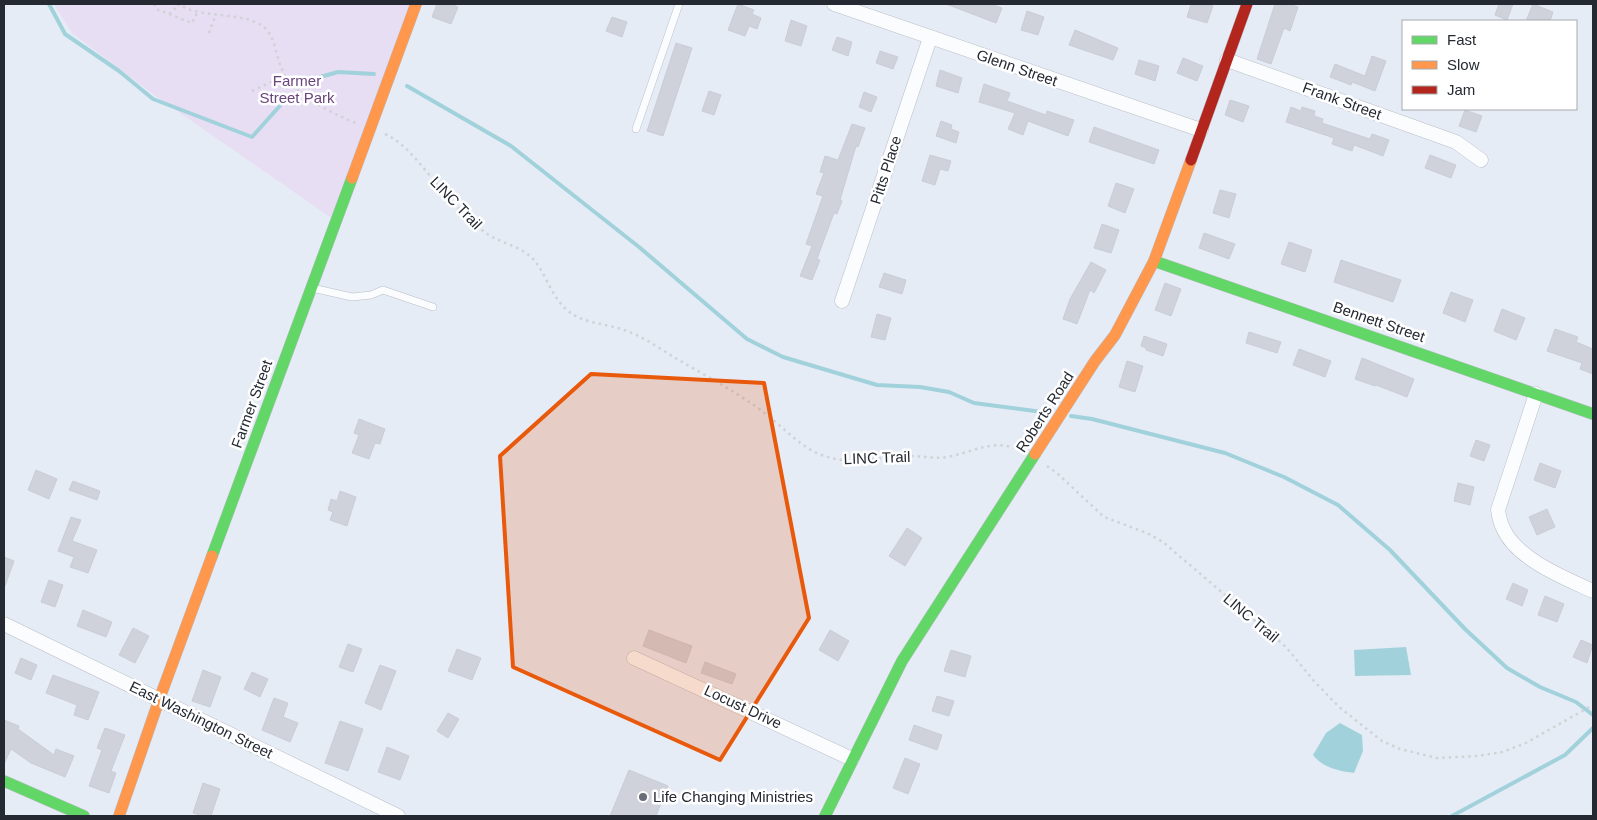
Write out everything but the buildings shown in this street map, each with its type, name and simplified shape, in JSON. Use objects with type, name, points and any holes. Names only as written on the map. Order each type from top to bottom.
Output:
[{"type":"street","name":"Farmer Street","points":[[119,816],[159,700],[416,4]]},
{"type":"street","name":"Glenn Street","points":[[834,4],[1201,130]]},
{"type":"street","name":"Roberts Road","points":[[825,816],[902,661],[1095,361],[1115,335],[1154,261],[1247,4]]},
{"type":"street","name":"Pitts Place","points":[[842,301],[930,38]]},
{"type":"street","name":"Frank Street","points":[[1227,60],[1456,142],[1481,160]]},
{"type":"street","name":"Bennett Street","points":[[1154,261],[1593,414]]},
{"type":"street","points":[[1536,394],[1498,510],[1503,529],[1527,556],[1553,572],[1593,591]]},
{"type":"street","name":"East Washington Street","points":[[4,624],[398,816]]},
{"type":"street","name":"Locust Drive","points":[[634,658],[852,759]]},
{"type":"street","points":[[4,781],[84,816]]},
{"type":"lane","points":[[636,129],[679,4]]},
{"type":"lane","points":[[312,288],[352,297],[370,295],[383,290],[433,307]]},
{"type":"path","points":[[154,4],[156,9],[192,23],[198,11]]},
{"type":"path","points":[[169,15],[178,4]]},
{"type":"path","name":"LINC Trail","points":[[178,4],[192,10],[253,22],[265,28],[272,40],[284,76],[301,93],[318,104],[388,136],[405,148],[466,217],[487,235],[528,253],[536,261],[555,296],[567,310],[580,318],[624,330],[648,342],[741,397],[818,454],[846,461],[909,456],[933,458],[948,457],[993,445],[1004,444],[1034,457],[1058,474],[1104,517],[1147,533],[1163,542],[1286,647],[1314,682],[1339,707],[1382,741],[1400,749],[1437,758],[1477,756],[1502,752],[1524,744],[1593,705]]},
{"type":"path","points":[[187,4],[192,10]]},
{"type":"path","points":[[209,33],[216,14]]},
{"type":"path","points":[[252,92],[284,76]]},
{"type":"highlighted area","points":[[591,374],[764,383],[809,618],[720,760],[513,667],[500,456]]},
{"type":"green space","name":"Farmer Street Park","points":[[54,4],[418,4],[340,224],[154,95],[72,33]]},
{"type":"water","points":[[1406,647],[1411,675],[1355,676],[1354,650]]},
{"type":"water","points":[[1340,723],[1362,735],[1363,751],[1354,773],[1326,766],[1313,755],[1326,733]]},
{"type":"waterway","points":[[49,4],[65,34],[119,71],[153,99],[252,137],[286,99]]},
{"type":"waterway","points":[[306,81],[338,72],[374,74]]},
{"type":"waterway","points":[[407,86],[511,146],[639,247],[747,339],[783,357],[877,385],[920,387],[949,392],[974,403],[1050,413]]},
{"type":"waterway","points":[[1071,416],[1092,419],[1225,453],[1284,477],[1338,505],[1390,550],[1465,629],[1507,668],[1540,687],[1576,702],[1593,715]]},
{"type":"waterway","points":[[1452,816],[1565,755],[1593,728]]},
{"type":"traffic: fast","points":[[212,556],[352,178]]},
{"type":"traffic: fast","points":[[1154,261],[1593,414]]},
{"type":"traffic: fast","points":[[825,816],[902,661],[1035,454]]},
{"type":"traffic: fast","points":[[4,781],[84,816]]},
{"type":"traffic: slow","points":[[352,178],[416,4]]},
{"type":"traffic: slow","points":[[1035,454],[1095,361],[1115,335],[1154,261],[1191,160]]},
{"type":"traffic: slow","points":[[119,816],[212,556]]},
{"type":"traffic: jam","points":[[1191,160],[1247,4]]},
{"type":"place","name":"Life Changing Ministries","points":[[643,797]]}]
